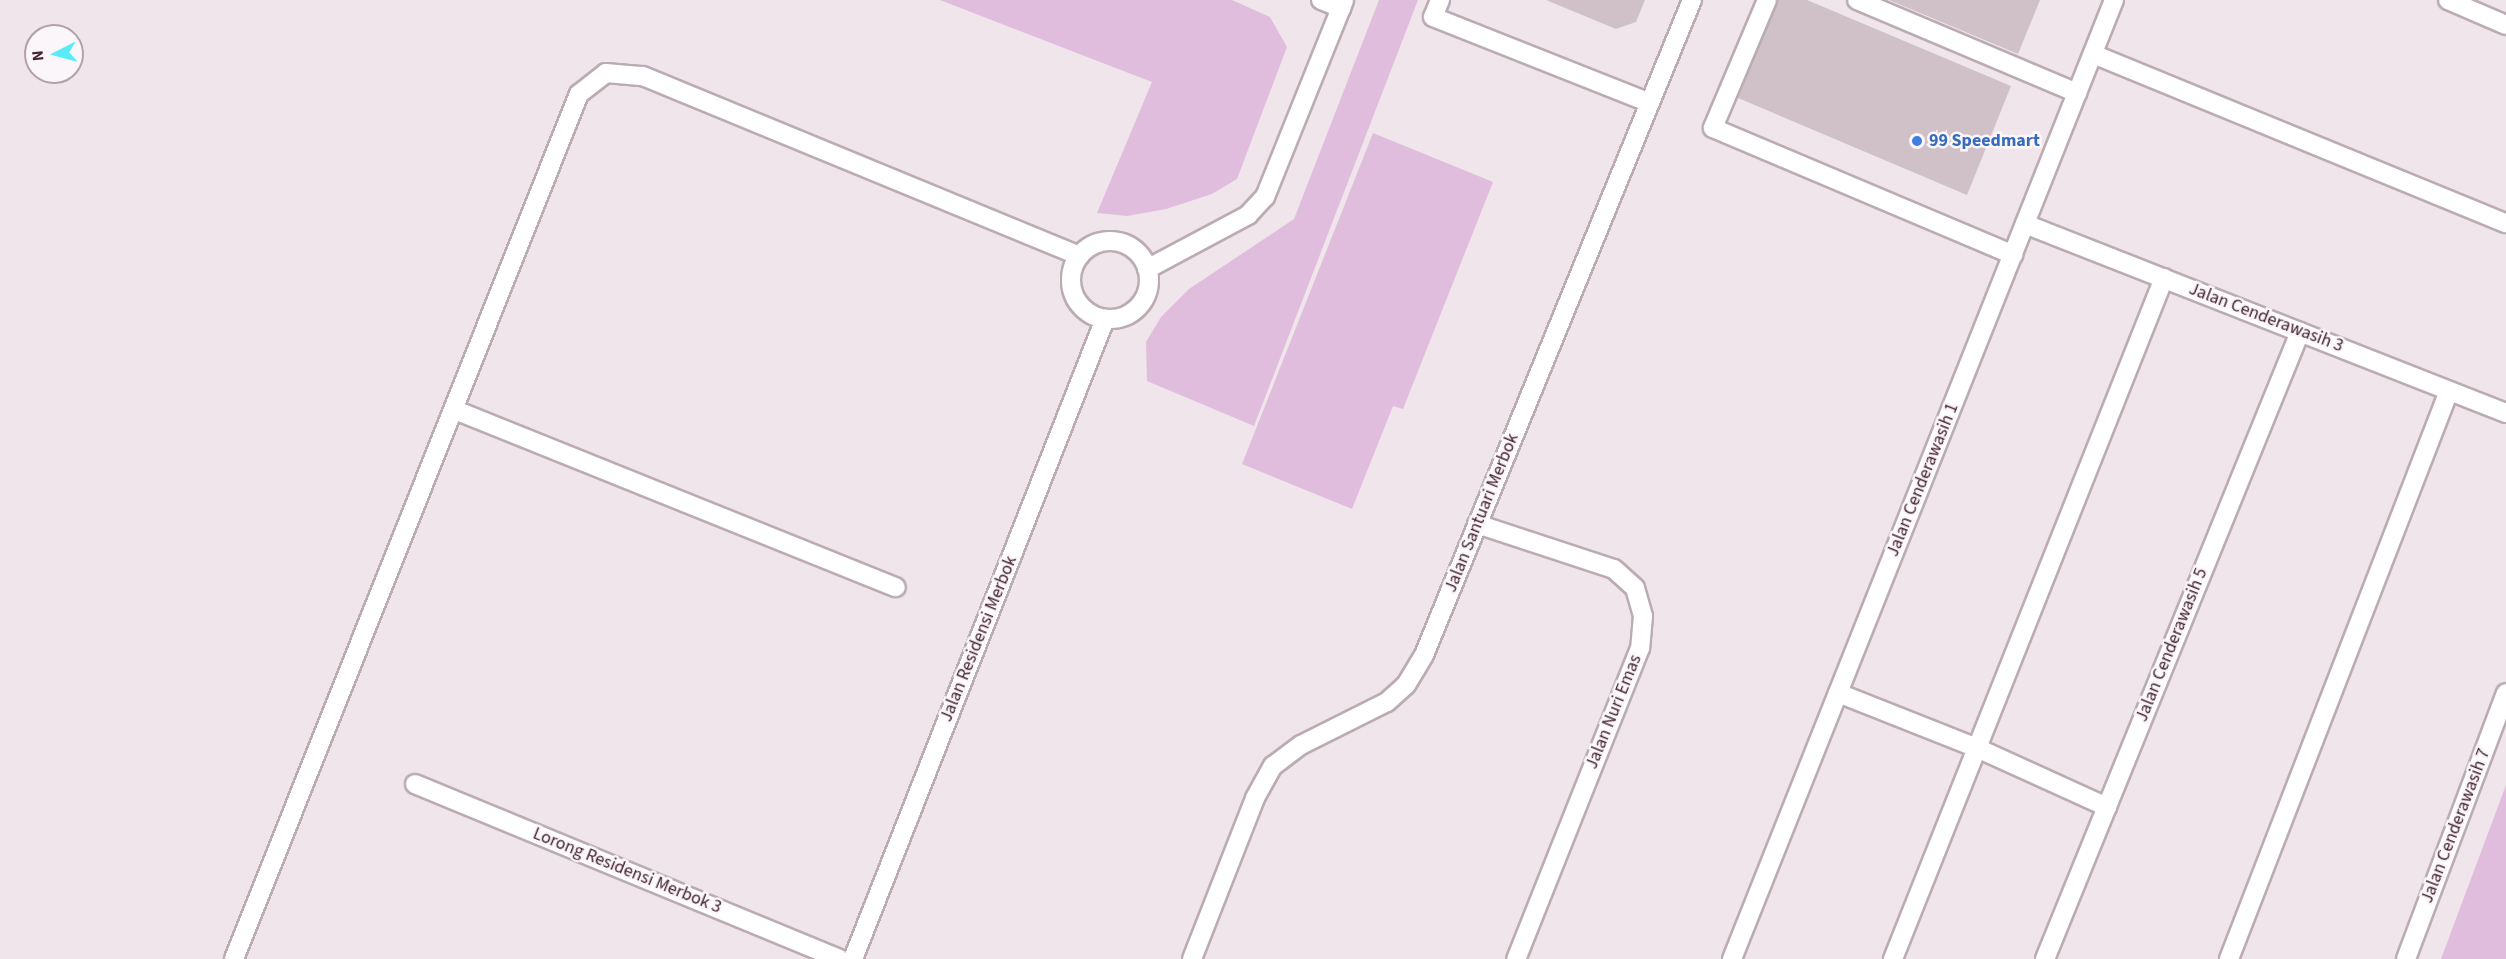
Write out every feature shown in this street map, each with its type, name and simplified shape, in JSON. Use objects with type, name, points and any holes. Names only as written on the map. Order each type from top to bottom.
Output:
[{"type":"street","points":[[1147,268],[1248,214],[1265,197],[1343,4],[1321,0]]},
{"type":"street","name":"Jalan Santuari Merbok","points":[[1192,959],[1255,798],[1274,766],[1301,745],[1387,702],[1406,685],[1424,655],[1692,0]]},
{"type":"street","points":[[1767,0],[1713,128],[2013,255]]},
{"type":"street","points":[[1857,0],[2077,93]]},
{"type":"street","name":"Jalan Cenderawasih 1","points":[[1732,959],[2114,0]]},
{"type":"street","points":[[2448,0],[2506,25]]},
{"type":"street","points":[[1436,8],[1650,103]]},
{"type":"street","points":[[2093,54],[2506,223]]},
{"type":"street","points":[[234,959],[455,410],[579,94],[606,73],[643,76],[1079,256]]},
{"type":"street","name":"Jalan Cenderawasih 3","points":[[2025,224],[2506,414]]},
{"type":"street","points":[[1111,241],[1133,249],[1147,268],[1149,281],[1140,305],[1118,318],[1105,319],[1084,309],[1072,290],[1071,278],[1079,256],[1111,241]]},
{"type":"street","points":[[1893,959],[2164,278]]},
{"type":"street","name":"Jalan Residensi Merbok","points":[[853,959],[1105,319]]},
{"type":"street","name":"Jalan Cenderawasih 5","points":[[2045,959],[2300,332]]},
{"type":"street","points":[[2229,959],[2449,391]]},
{"type":"street","points":[[455,410],[896,587]]},
{"type":"street","name":"Jalan Nuri Emas","points":[[1477,524],[1614,569],[1635,588],[1643,616],[1640,648],[1516,959]]},
{"type":"street","points":[[1838,693],[1977,748],[2107,807]]},
{"type":"street","name":"Jalan Cenderawasih 7","points":[[2406,959],[2506,693]]},
{"type":"street","name":"Lorong Residensi Merbok 3","points":[[415,784],[839,959]]},
{"type":"shaded area","points":[[940,0],[1232,0],[1270,17],[1287,47],[1237,179],[1212,194],[1166,209],[1127,216],[1097,213],[1152,82]]},
{"type":"shaded area","points":[[1379,0],[1418,0],[1254,426],[1147,381],[1146,342],[1161,317],[1189,289],[1294,219]]},
{"type":"shaded area","points":[[1373,133],[1493,182],[1403,409],[1393,406],[1352,509],[1242,464]]},
{"type":"shaded area","points":[[2506,785],[2506,959],[2441,959]]},
{"type":"building","points":[[1546,0],[1645,0],[1636,22],[1616,29]]},
{"type":"building","points":[[1778,0],[1807,0],[2011,86],[1967,195],[1738,98]]},
{"type":"building","points":[[1889,0],[2040,0],[2018,54]]},
{"type":"place","name":"99 Speedmart","points":[[1917,141]]}]
